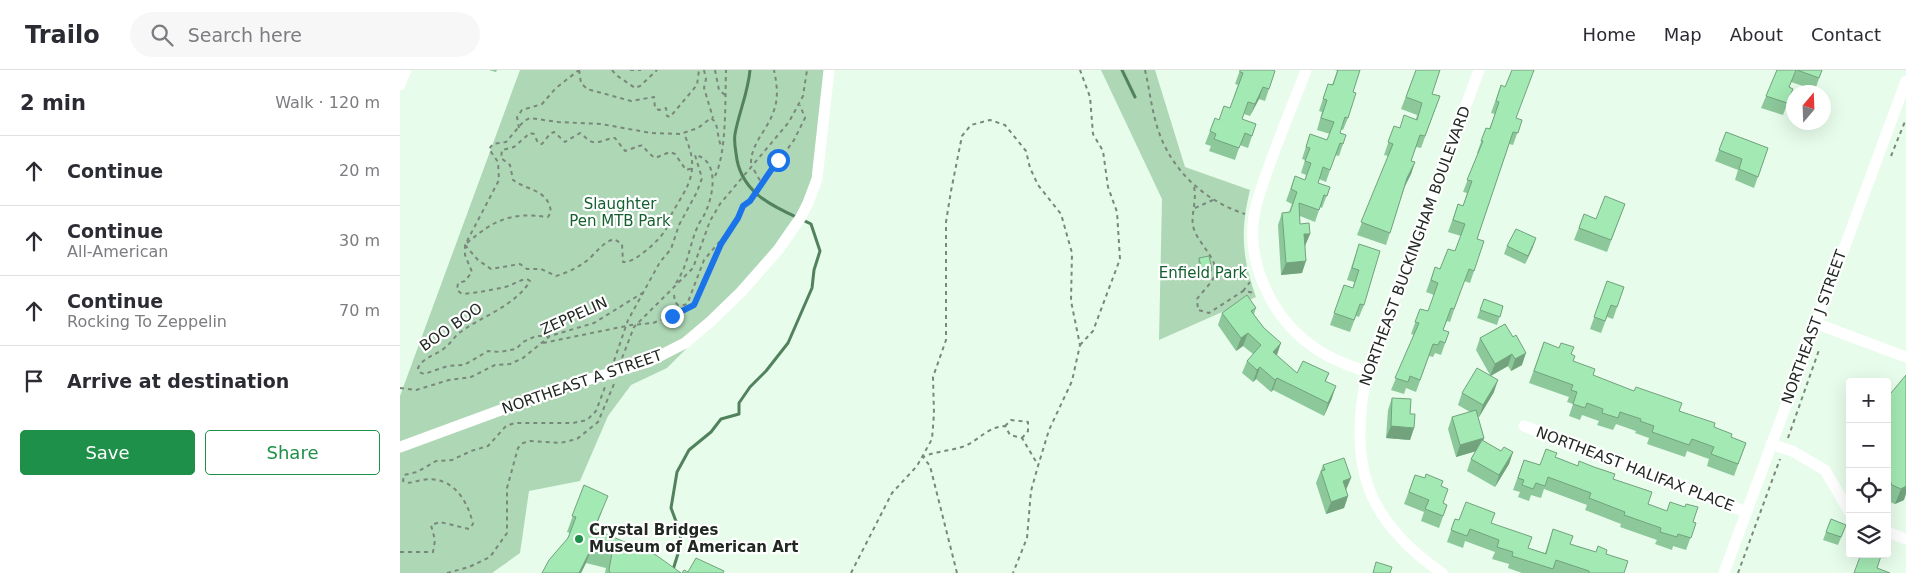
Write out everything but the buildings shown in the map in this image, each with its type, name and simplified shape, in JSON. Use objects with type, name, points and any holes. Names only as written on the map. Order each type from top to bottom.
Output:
[{"type":"street","points":[[400,85],[406,70]]},
{"type":"street","name":"NORTHEAST A STREET","points":[[400,447],[479,420],[532,398],[648,362],[685,343],[710,322],[742,292],[802,217],[817,179],[829,70]]},
{"type":"street","points":[[1306,70],[1256,207],[1253,234],[1256,264],[1268,296],[1287,325],[1312,347],[1367,372]]},
{"type":"street","name":"NORTHEAST BUCKINGHAM BOULEVARD","points":[[1442,573],[1418,556],[1396,536],[1376,504],[1364,474],[1358,444],[1360,402],[1367,372],[1479,70]]},
{"type":"street","name":"NORTHEAST J STREET","points":[[1724,573],[1906,81]]},
{"type":"street","points":[[1815,323],[1906,357]]},
{"type":"street","name":"NORTHEAST HALIFAX PLACE","points":[[1524,426],[1746,512]]},
{"type":"street","points":[[1771,444],[1818,464],[1825,470],[1849,513]]},
{"type":"street","points":[[1891,533],[1906,538]]},
{"type":"path","points":[[519,128],[517,117],[522,110],[542,104],[556,88],[579,70],[581,83],[587,90],[631,101],[654,96],[655,108],[659,110],[666,108],[670,117],[697,85],[699,70]]},
{"type":"path","points":[[612,70],[635,88],[640,86],[657,70]]},
{"type":"path","points":[[630,70],[641,70]]},
{"type":"path","points":[[704,70],[706,79],[704,88],[714,119],[718,141],[722,147]]},
{"type":"path","points":[[715,70],[719,90],[725,95]]},
{"type":"path","points":[[676,282],[688,260],[697,226],[707,210],[714,178],[718,170],[722,147],[726,70]]},
{"type":"path","points":[[751,163],[751,154],[773,113],[778,93],[774,70]]},
{"type":"path","points":[[621,362],[634,327],[693,268],[710,221],[720,204],[789,122],[800,105],[804,96],[807,70]]},
{"type":"path","points":[[1080,70],[1090,97],[1093,134],[1103,151],[1108,187],[1117,212],[1120,259],[1093,331],[1080,345]]},
{"type":"path","points":[[1145,70],[1156,124],[1164,143],[1194,188],[1222,207],[1255,218]]},
{"type":"path","points":[[542,343],[631,325],[653,324],[690,309],[698,300],[715,255],[743,206],[750,201],[803,125],[805,118],[800,105]]},
{"type":"path","points":[[466,244],[499,180],[498,162],[489,149],[493,144],[506,142],[526,120],[530,118],[558,122],[601,124],[662,134],[684,133],[698,128],[711,118],[714,119]]},
{"type":"path","points":[[1888,163],[1906,119]]},
{"type":"path","points":[[851,573],[892,493],[923,457],[932,439],[934,414],[933,377],[946,340],[946,222],[962,136],[971,125],[990,120],[1004,125],[1026,151],[1030,168],[1038,185],[1061,214],[1072,253],[1071,302],[1080,345],[1072,381],[1049,430],[1038,466],[1031,491],[1027,538],[1013,573]]},
{"type":"path","points":[[466,244],[491,226],[514,216],[535,214],[548,216],[551,212],[550,204],[538,191],[514,180],[510,165],[501,158],[502,150],[514,147],[530,133],[534,134],[538,143],[542,144],[554,132],[564,142],[580,133],[591,142],[596,143],[606,138],[615,138],[625,151],[640,144],[645,146],[656,158],[670,152],[675,154],[686,170],[692,168]]},
{"type":"path","points":[[466,244],[478,260],[491,269],[520,264],[527,268],[541,269],[556,276],[573,270],[590,258],[605,242],[614,239],[622,244],[623,262],[631,263],[654,244],[666,230],[669,218],[684,194],[692,168],[691,151],[684,133]]},
{"type":"path","points":[[642,297],[660,262],[671,249],[679,225],[689,208],[702,178],[695,155],[691,151]]},
{"type":"path","points":[[695,155],[703,157],[710,165],[714,178]]},
{"type":"path","points":[[754,170],[762,184]]},
{"type":"path","points":[[1194,188],[1195,208],[1192,222],[1196,236],[1215,262],[1216,269],[1214,277],[1197,299],[1198,310],[1209,313],[1242,291],[1250,282]]},
{"type":"path","points":[[1195,208],[1213,200]]},
{"type":"path","points":[[674,295],[675,302],[678,305],[685,305],[688,302],[704,260],[732,227]]},
{"type":"path","name":"BOO BOO","points":[[466,244],[465,255],[472,272],[465,280],[458,282],[458,293],[478,293],[494,288],[506,287],[520,280],[527,279],[530,281],[514,298],[476,324],[460,332],[442,350],[421,362],[418,368],[420,372],[424,374],[448,366],[464,365],[488,351],[500,352],[516,349],[523,342],[536,336],[550,336]]},
{"type":"path","points":[[1242,291],[1256,293]]},
{"type":"path","name":"ZEPPELIN","points":[[400,388],[416,390],[449,380],[471,377],[495,365],[510,364],[523,358],[550,336],[594,323],[644,292]]},
{"type":"path","points":[[1738,573],[1821,345]]},
{"type":"path","points":[[447,573],[469,567],[490,557],[507,533],[507,488],[515,455],[523,443],[539,441],[560,443],[577,439],[598,422],[616,376]]},
{"type":"path","points":[[923,457],[937,451],[964,446],[984,432],[1005,426],[1011,420],[1028,422],[1028,430],[1022,438]]},
{"type":"path","points":[[400,552],[433,552],[435,540],[431,525],[440,522],[469,529],[473,524],[457,488],[447,481],[434,479],[407,484],[403,481],[404,475],[417,472],[436,461],[452,460],[471,450],[488,446],[506,426],[515,423],[573,423]]},
{"type":"path","points":[[1005,426],[1010,435],[1022,438],[1038,466]]},
{"type":"path","points":[[923,457],[930,466],[957,573]]},
{"type":"green space","name":"Slaughter Pen MTB Park","points":[[520,70],[830,70],[812,191],[772,263],[667,368],[631,385],[608,416],[580,481],[529,491],[520,553],[492,573],[400,573],[400,396]]},
{"type":"green space","name":"Enfield Park","points":[[1101,70],[1155,70],[1185,167],[1250,190],[1245,219],[1244,244],[1245,257],[1256,297],[1159,340],[1162,199]]},
{"type":"waterway","points":[[672,573],[681,544],[680,532],[671,508],[677,472],[689,450],[711,432],[721,419],[739,414],[739,403],[750,387],[766,371],[788,343],[812,288],[814,270],[820,251],[811,224],[763,199],[745,180],[739,168],[735,136],[750,70]]},
{"type":"waterway","points":[[1122,70],[1135,97]]},
{"type":"place","name":"Crystal Bridges Museum of American Art","points":[[579,539]]},
{"type":"route","points":[[672,316],[690,309],[698,300],[707,274],[721,244],[738,218],[743,206],[750,201],[778,160]]}]
